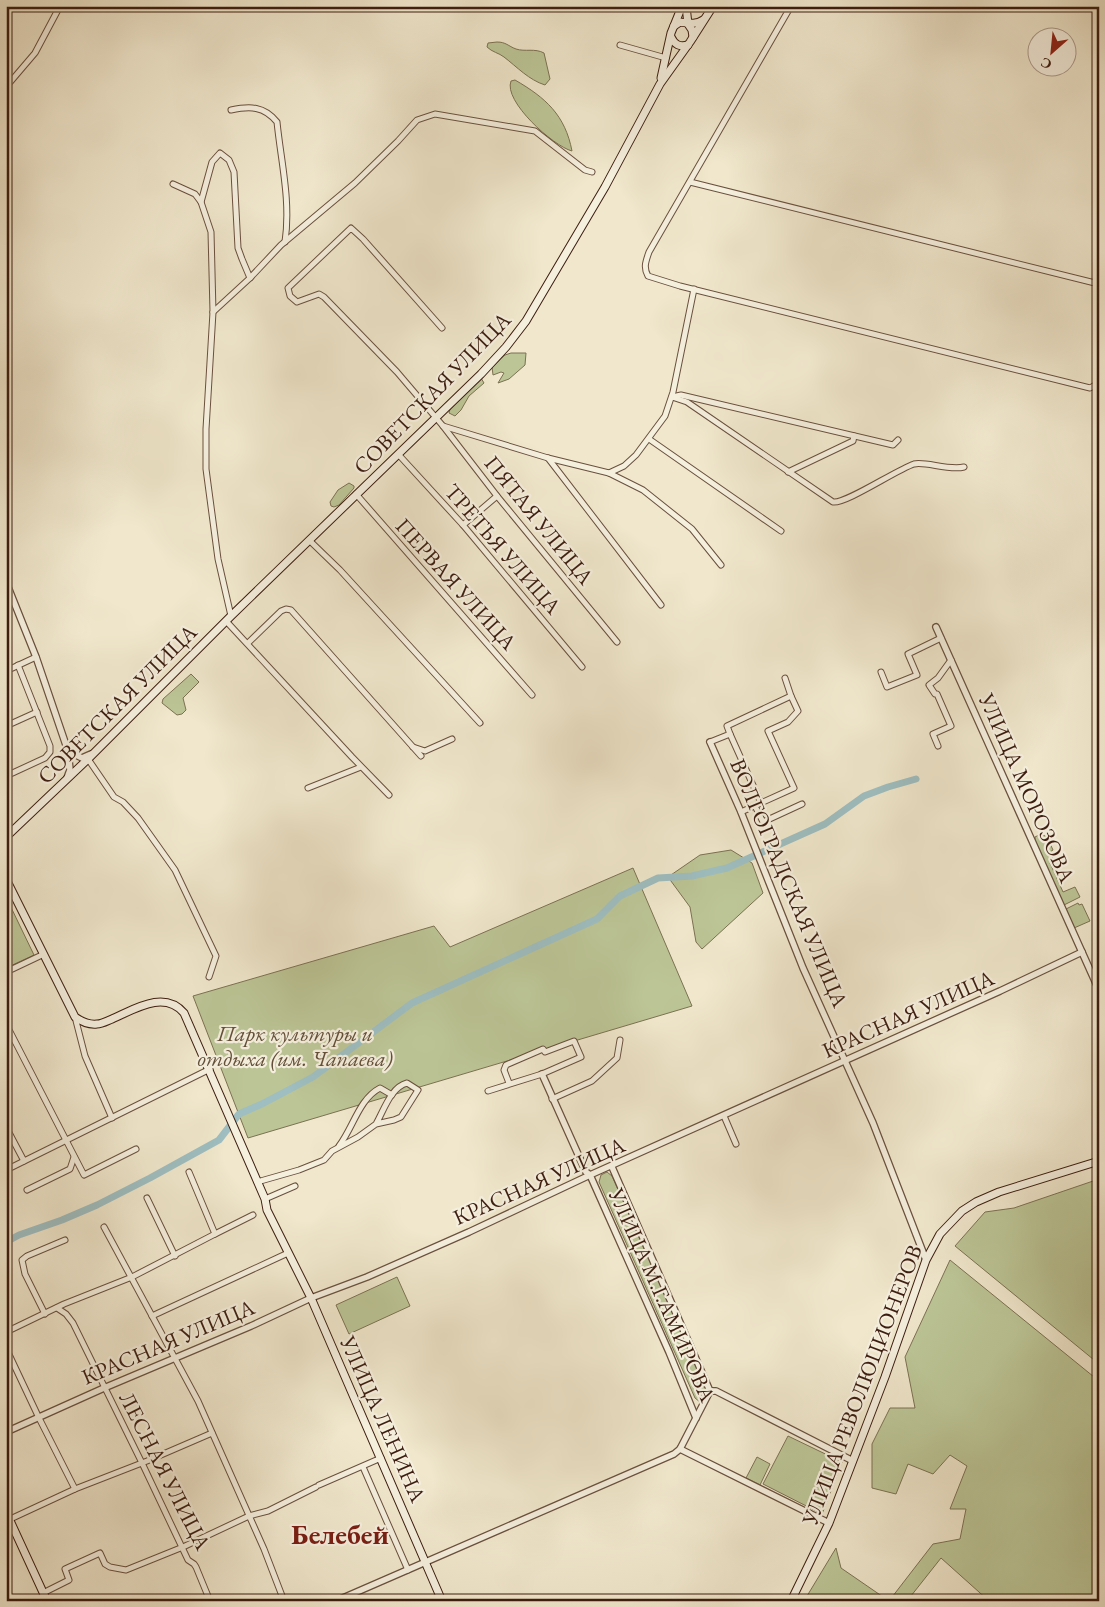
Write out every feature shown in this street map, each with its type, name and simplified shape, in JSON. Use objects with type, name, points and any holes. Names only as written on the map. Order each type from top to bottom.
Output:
[{"type":"main road","name":"СОВЕТСКАЯ УЛИЦА","points":[[660,84],[672,28],[682,6]]},
{"type":"main road","points":[[686,6],[688,24],[692,30],[693,37]]},
{"type":"main road","name":"СОВЕТСКАЯ УЛИЦА","points":[[6,837],[65,782],[229,618],[436,418],[494,360],[523,326],[605,187],[660,84],[706,18],[712,6]]},
{"type":"main road","points":[[672,28],[680,22],[688,24],[700,22],[706,18]]},
{"type":"main road","points":[[671,37],[677,45],[688,45]]},
{"type":"main road","points":[[6,878],[75,1017]]},
{"type":"main road","name":"УЛИЦА ЛЕНИНА","points":[[75,1017],[84,1022],[99,1024],[147,1004],[164,1001],[171,1002],[184,1013],[210,1069],[268,1210],[311,1298],[442,1601]]},
{"type":"main road","name":"УЛИЦА РЕВОЛЮЦИОНЕРОВ","points":[[791,1601],[829,1523],[886,1377],[926,1260],[940,1234],[962,1211],[976,1202],[999,1192],[1099,1160]]},
{"type":"main road","points":[[6,1512],[8,1520],[47,1601]]},
{"type":"street","points":[[6,87],[35,53],[60,6]]},
{"type":"street","points":[[791,6],[649,252],[644,264],[648,276],[694,290],[1090,388],[1099,383]]},
{"type":"street","points":[[620,45],[666,58]]},
{"type":"street","points":[[231,110],[252,108],[269,113],[277,122],[287,199],[288,222],[285,242]]},
{"type":"street","points":[[213,312],[285,242],[355,183],[417,120],[436,114],[535,131],[585,170],[592,172]]},
{"type":"street","points":[[201,202],[212,162],[220,153],[229,160],[234,172],[238,248],[250,278]]},
{"type":"street","points":[[690,182],[1099,284]]},
{"type":"street","points":[[173,184],[195,194],[201,202],[211,232],[213,312],[206,429],[206,469],[218,559],[229,618],[248,643],[389,795]]},
{"type":"street","name":"ПЯТАЯ УЛИЦА","points":[[442,328],[351,228],[288,288],[290,296],[297,302],[320,294],[324,297],[397,372],[443,426],[497,496],[617,642]]},
{"type":"street","points":[[609,473],[624,466],[636,455],[665,416],[672,397],[694,290]]},
{"type":"street","points":[[672,397],[681,395],[892,445],[898,440]]},
{"type":"street","points":[[672,397],[687,402],[788,472],[837,503],[876,482],[916,464],[947,468],[964,467]]},
{"type":"street","points":[[443,426],[548,458],[609,473],[642,490],[692,529],[721,565]]},
{"type":"street","points":[[788,472],[852,441],[854,436]]},
{"type":"street","points":[[649,439],[781,531]]},
{"type":"street","name":"ТРЕТЬЯ УЛИЦА","points":[[398,454],[463,525],[582,667]]},
{"type":"street","points":[[548,458],[661,605]]},
{"type":"street","name":"ПЕРВАЯ УЛИЦА","points":[[356,494],[532,695]]},
{"type":"street","points":[[463,525],[497,496]]},
{"type":"street","points":[[310,541],[340,570],[480,723]]},
{"type":"street","points":[[6,582],[36,656],[68,751],[70,770],[65,782]]},
{"type":"street","points":[[248,643],[281,611],[291,610],[421,756]]},
{"type":"street","name":"УЛИЦА МОРОЗОВА","points":[[936,627],[1099,990]]},
{"type":"street","points":[[881,672],[887,687],[917,675],[908,654],[941,638]]},
{"type":"street","points":[[6,671],[36,656]]},
{"type":"street","points":[[938,746],[933,734],[951,726],[937,694],[934,694],[929,685],[938,678],[951,660]]},
{"type":"street","points":[[6,776],[45,758],[50,752],[50,746],[18,665]]},
{"type":"street","points":[[741,812],[794,788],[768,731],[788,722],[798,711],[785,678]]},
{"type":"street","points":[[761,803],[727,726],[791,696]]},
{"type":"street","points":[[6,726],[37,712]]},
{"type":"street","points":[[710,742],[730,734]]},
{"type":"street","points":[[412,747],[425,750],[452,739]]},
{"type":"street","name":"ВОЛГОГРАДСКАЯ УЛИЦА","points":[[710,742],[741,812],[803,968],[846,1060],[873,1124],[926,1260]]},
{"type":"street","points":[[68,751],[82,758],[96,751]]},
{"type":"street","points":[[88,759],[114,797],[123,802],[138,818],[175,870],[216,956],[209,976]]},
{"type":"street","points":[[308,788],[362,767]]},
{"type":"street","points":[[755,806],[763,822],[802,804]]},
{"type":"street","name":"КРАСНАЯ УЛИЦА","points":[[6,1432],[174,1357],[396,1264],[1000,991],[1082,952]]},
{"type":"street","points":[[6,972],[44,954]]},
{"type":"street","points":[[75,1017],[84,1056],[112,1118]]},
{"type":"street","points":[[6,1024],[65,1142],[84,1175],[136,1149]]},
{"type":"street","points":[[552,1098],[592,1081],[597,1077],[617,1058],[620,1040]]},
{"type":"street","points":[[488,1091],[508,1083],[542,1074],[581,1057],[574,1041],[545,1052],[543,1049],[506,1065],[504,1070],[508,1083]]},
{"type":"street","points":[[6,1170],[210,1069]]},
{"type":"street","name":"УЛИЦА М.Г.АМИРОВА","points":[[542,1074],[586,1172],[590,1175],[696,1418]]},
{"type":"street","points":[[337,1148],[358,1137],[376,1124],[401,1117],[418,1090],[407,1083],[395,1089],[376,1124]]},
{"type":"street","points":[[257,1182],[299,1170],[324,1160],[346,1137],[365,1101],[372,1092],[380,1088],[392,1095]]},
{"type":"street","points":[[724,1116],[736,1144]]},
{"type":"street","points":[[6,1127],[24,1161]]},
{"type":"street","points":[[27,1190],[70,1169],[74,1157]]},
{"type":"street","name":"УЛИЦА М.Г.АМИРОВА","points":[[612,1166],[710,1391],[696,1418]]},
{"type":"street","points":[[189,1172],[215,1234]]},
{"type":"street","points":[[265,1199],[295,1186]]},
{"type":"street","points":[[147,1198],[175,1256]]},
{"type":"street","points":[[6,1332],[57,1308],[132,1277],[253,1215]]},
{"type":"street","points":[[104,1227],[198,1401],[264,1549],[284,1601]]},
{"type":"street","points":[[45,1314],[25,1274],[22,1260],[27,1256],[65,1240]]},
{"type":"street","points":[[152,1316],[288,1253]]},
{"type":"street","name":"ЛЕСНАЯ УЛИЦА","points":[[57,1308],[66,1314],[73,1323],[188,1560],[194,1564],[210,1601]]},
{"type":"street","points":[[6,1348],[39,1418],[76,1488]]},
{"type":"street","points":[[710,1391],[716,1391],[853,1461]]},
{"type":"street","points":[[336,1601],[674,1454],[680,1449],[696,1418]]},
{"type":"street","points":[[8,1520],[76,1488],[142,1463],[212,1433]]},
{"type":"street","points":[[680,1449],[829,1523]]},
{"type":"street","points":[[44,1593],[69,1580],[66,1569],[100,1553],[105,1564],[110,1567],[126,1570],[183,1547],[248,1516],[268,1511],[317,1486],[381,1458]]},
{"type":"street","points":[[363,1467],[408,1570]]},
{"type":"green space","points":[[488,43],[505,43],[519,50],[544,53],[550,79],[545,85],[539,83],[487,47]]},
{"type":"green space","points":[[515,80],[545,101],[559,117],[569,138],[572,151],[553,141],[531,122],[522,111],[514,100],[511,90],[511,81]]},
{"type":"green space","points":[[526,353],[525,365],[509,379],[498,383],[504,373],[501,372],[493,375],[492,367],[505,355]]},
{"type":"green space","points":[[481,378],[484,383],[469,396],[461,410],[455,416],[449,413],[450,409]]},
{"type":"green space","points":[[349,483],[354,488],[339,505],[331,506],[330,502],[338,490]]},
{"type":"green space","points":[[191,674],[199,682],[183,698],[186,710],[182,714],[177,715],[162,703],[163,699]]},
{"type":"green space","points":[[1041,834],[1047,837],[1053,850],[1050,852],[1054,861],[1050,863],[1063,892],[1075,887],[1080,897],[1064,905],[1035,840],[1035,837]]},
{"type":"green space","points":[[731,850],[752,863],[763,893],[702,949],[696,942],[690,907],[668,877],[700,855]]},
{"type":"green space","name":"Парк культуры и отдыха (им. Чапаева)","points":[[633,868],[692,1006],[248,1138],[193,996],[434,926],[450,947]]},
{"type":"green space","points":[[6,897],[34,955],[6,968]]},
{"type":"green space","points":[[1078,903],[1079,905],[1082,904],[1090,921],[1074,928],[1066,909]]},
{"type":"green space","points":[[607,1172],[612,1176],[708,1392],[706,1400],[700,1402],[695,1398],[599,1182],[601,1175]]},
{"type":"green space","points":[[1099,1179],[1099,1364],[955,1246],[985,1212],[1014,1208]]},
{"type":"green space","points":[[950,1260],[1099,1381],[1099,1601],[989,1601],[941,1558],[907,1601],[889,1601],[933,1544],[960,1539],[966,1509],[950,1509],[967,1466],[950,1455],[933,1474],[908,1464],[896,1494],[872,1488],[872,1444],[890,1408],[915,1408],[905,1357]]},
{"type":"green space","points":[[397,1277],[410,1306],[349,1334],[336,1305]]},
{"type":"green space","points":[[788,1436],[842,1462],[822,1514],[763,1484]]},
{"type":"green space","points":[[757,1457],[770,1464],[760,1485],[746,1478]]},
{"type":"green space","points":[[836,1548],[841,1568],[889,1601],[804,1601]]},
{"type":"waterway","points":[[6,1242],[19,1235],[97,1205],[219,1140],[239,1114],[313,1077],[412,1003],[597,919],[620,896],[658,878],[692,876],[727,868],[825,824],[864,796],[916,779]]},
{"type":"district","name":"Белебей","points":[[340,1534]]}]
